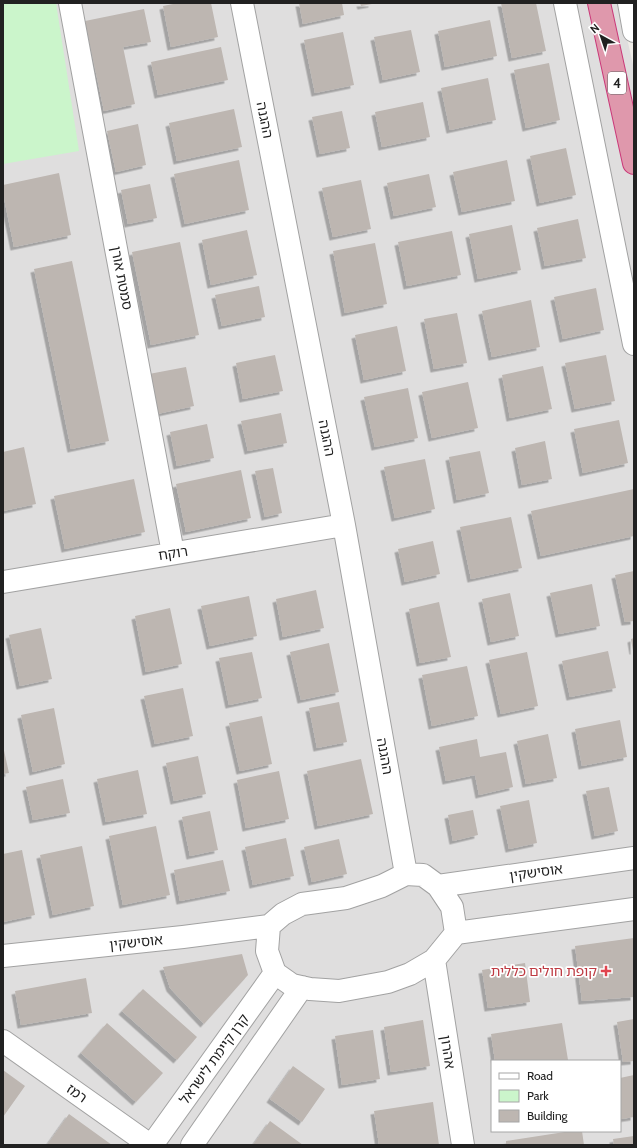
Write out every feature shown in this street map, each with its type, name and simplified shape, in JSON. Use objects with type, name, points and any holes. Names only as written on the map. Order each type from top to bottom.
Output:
[{"type":"highway","name":"4","points":[[599,3],[634,163]]},
{"type":"street","name":"סמטת אורן","points":[[70,3],[174,553]]},
{"type":"street","name":"ההגנה","points":[[242,3],[344,525],[406,874]]},
{"type":"street","points":[[565,3],[634,344]]},
{"type":"street","points":[[629,3],[634,30]]},
{"type":"street","name":"רוקח","points":[[3,582],[344,525]]},
{"type":"street","name":"אוסישקין","points":[[438,886],[634,858]]},
{"type":"street","points":[[456,933],[452,907],[438,886],[424,875],[406,874],[382,886],[346,898],[302,904],[283,914],[269,926],[267,951],[275,973],[292,985],[339,991],[388,982],[410,974],[434,960],[456,933],[634,909]]},
{"type":"street","name":"אוסישקין","points":[[3,956],[183,937],[269,926]]},
{"type":"street","name":"אהרון","points":[[434,960],[463,1145]]},
{"type":"street","name":"קרן קיימת לישראל","points":[[151,1145],[275,973]]},
{"type":"street","points":[[192,1145],[302,987]]},
{"type":"street","name":"רמז","points":[[3,1041],[151,1145]]},
{"type":"shaded area","points":[[3,3],[619,3],[634,69],[634,1145],[3,1145]]},
{"type":"green space","points":[[3,3],[56,3],[79,151],[3,164]]},
{"type":"building","points":[[178,3],[211,3],[218,37],[171,47],[163,6]]},
{"type":"building","points":[[299,3],[342,3],[344,15],[303,24]]},
{"type":"building","points":[[360,3],[372,3],[372,4],[361,6]]},
{"type":"building","points":[[501,3],[536,3],[546,51],[512,58]]},
{"type":"building","points":[[144,9],[151,42],[123,47],[135,104],[104,111],[85,21]]},
{"type":"building","points":[[490,20],[497,56],[445,67],[438,31]]},
{"type":"building","points":[[411,30],[420,72],[383,80],[374,37]]},
{"type":"building","points":[[343,32],[354,85],[315,93],[304,40]]},
{"type":"building","points":[[221,47],[228,80],[158,95],[151,62]]},
{"type":"building","points":[[549,63],[560,120],[526,128],[514,70]]},
{"type":"building","points":[[488,78],[496,120],[450,130],[441,88]]},
{"type":"building","points":[[423,102],[430,137],[382,147],[375,112]]},
{"type":"building","points":[[234,109],[242,147],[177,161],[169,123]]},
{"type":"building","points":[[342,111],[350,148],[320,154],[312,117]]},
{"type":"building","points":[[138,124],[146,165],[116,172],[107,131]]},
{"type":"building","points":[[566,148],[576,195],[540,203],[530,156]]},
{"type":"building","points":[[239,160],[249,210],[185,224],[174,174]]},
{"type":"building","points":[[507,160],[515,201],[462,212],[453,172]]},
{"type":"building","points":[[59,173],[71,235],[14,247],[3,193],[3,185]]},
{"type":"building","points":[[429,174],[436,207],[394,216],[387,183]]},
{"type":"building","points":[[361,180],[371,229],[333,237],[322,188]]},
{"type":"building","points":[[150,184],[157,218],[128,224],[121,190]]},
{"type":"building","points":[[578,219],[586,258],[545,266],[537,228]]},
{"type":"building","points":[[512,225],[521,270],[478,279],[469,234]]},
{"type":"building","points":[[247,230],[257,275],[211,285],[202,240]]},
{"type":"building","points":[[452,231],[461,275],[407,286],[398,242]]},
{"type":"building","points":[[180,242],[199,335],[151,345],[132,252]]},
{"type":"building","points":[[375,243],[387,304],[345,313],[333,251]]},
{"type":"building","points":[[72,261],[109,441],[71,449],[34,269]]},
{"type":"building","points":[[259,286],[265,317],[222,326],[215,295]]},
{"type":"building","points":[[596,288],[604,330],[563,339],[554,297]]},
{"type":"building","points":[[531,300],[540,347],[492,357],[482,311]]},
{"type":"building","points":[[457,313],[467,363],[434,369],[424,319]]},
{"type":"building","points":[[397,326],[406,371],[364,380],[355,335]]},
{"type":"building","points":[[275,355],[283,391],[243,399],[236,363]]},
{"type":"building","points":[[606,355],[615,401],[575,409],[565,363]]},
{"type":"building","points":[[543,366],[552,409],[510,418],[502,375]]},
{"type":"building","points":[[186,367],[194,406],[157,414],[149,374]]},
{"type":"building","points":[[468,382],[478,428],[432,438],[422,392]]},
{"type":"building","points":[[408,388],[418,438],[375,447],[364,397]]},
{"type":"building","points":[[281,413],[287,443],[248,451],[241,421]]},
{"type":"building","points":[[619,420],[628,463],[583,473],[574,429]]},
{"type":"building","points":[[207,424],[214,458],[177,466],[170,432]]},
{"type":"building","points":[[545,441],[552,479],[522,485],[515,448]]},
{"type":"building","points":[[24,447],[36,504],[3,511],[3,452]]},
{"type":"building","points":[[480,451],[489,493],[457,500],[449,457]]},
{"type":"building","points":[[425,459],[435,509],[395,518],[384,467]]},
{"type":"building","points":[[273,468],[282,513],[265,517],[255,471]]},
{"type":"building","points":[[241,470],[251,518],[186,532],[176,484]]},
{"type":"building","points":[[134,479],[145,532],[65,549],[54,496]]},
{"type":"building","points":[[634,489],[634,536],[541,556],[531,511]]},
{"type":"building","points":[[511,517],[522,568],[471,579],[460,527]]},
{"type":"building","points":[[433,541],[440,574],[405,582],[398,549]]},
{"type":"building","points":[[634,571],[634,621],[625,622],[615,575]]},
{"type":"building","points":[[592,584],[600,626],[559,634],[550,593]]},
{"type":"building","points":[[316,590],[324,628],[283,637],[276,599]]},
{"type":"building","points":[[510,593],[519,636],[491,642],[482,599]]},
{"type":"building","points":[[249,596],[257,636],[210,646],[201,606]]},
{"type":"building","points":[[439,602],[451,657],[420,663],[409,609]]},
{"type":"building","points":[[170,608],[182,664],[146,672],[135,616]]},
{"type":"building","points":[[41,628],[52,679],[20,686],[9,635]]},
{"type":"building","points":[[634,638],[634,651],[633,651],[631,639]]},
{"type":"building","points":[[329,643],[339,692],[301,700],[290,652]]},
{"type":"building","points":[[608,651],[616,688],[570,697],[562,661]]},
{"type":"building","points":[[252,652],[262,698],[229,705],[219,658]]},
{"type":"building","points":[[527,652],[538,706],[501,714],[489,660]]},
{"type":"building","points":[[467,666],[478,716],[432,726],[422,675]]},
{"type":"building","points":[[183,688],[193,736],[155,744],[144,696]]},
{"type":"building","points":[[339,702],[347,742],[317,748],[309,708]]},
{"type":"building","points":[[54,708],[65,764],[33,772],[21,715]]},
{"type":"building","points":[[262,716],[272,764],[240,771],[229,723]]},
{"type":"building","points":[[620,720],[627,757],[582,766],[575,729]]},
{"type":"building","points":[[548,734],[557,778],[526,784],[517,741]]},
{"type":"building","points":[[477,739],[480,757],[506,752],[513,787],[479,795],[475,775],[446,781],[439,747]]},
{"type":"building","points":[[3,746],[9,773],[3,774]]},
{"type":"building","points":[[198,756],[206,794],[174,801],[166,763]]},
{"type":"building","points":[[361,759],[373,814],[318,826],[307,771]]},
{"type":"building","points":[[138,770],[147,814],[106,822],[97,779]]},
{"type":"building","points":[[279,771],[289,819],[246,828],[237,780]]},
{"type":"building","points":[[63,779],[70,813],[33,820],[26,787]]},
{"type":"building","points":[[609,787],[618,831],[595,836],[586,791]]},
{"type":"building","points":[[529,800],[537,843],[509,849],[500,806]]},
{"type":"building","points":[[473,810],[478,835],[453,841],[448,815]]},
{"type":"building","points":[[210,811],[218,850],[190,856],[182,817]]},
{"type":"building","points":[[156,826],[170,895],[123,905],[109,836]]},
{"type":"building","points":[[286,838],[294,876],[253,885],[245,847]]},
{"type":"building","points":[[339,839],[347,874],[312,882],[304,847]]},
{"type":"building","points":[[82,846],[94,906],[53,915],[40,855]]},
{"type":"building","points":[[22,850],[35,915],[3,922],[3,854]]},
{"type":"building","points":[[223,860],[230,891],[180,901],[174,870]]},
{"type":"building","name":"קופת חולים כללית","points":[[634,938],[634,997],[582,1001],[575,946]]},
{"type":"building","points":[[242,954],[248,975],[204,1024],[170,988],[163,967]]},
{"type":"building","points":[[525,963],[530,1002],[488,1008],[482,970]]},
{"type":"building","points":[[86,978],[92,1013],[21,1025],[15,991]]},
{"type":"building","points":[[143,989],[197,1037],[177,1060],[122,1011]]},
{"type":"building","points":[[634,1019],[634,1061],[623,1062],[617,1022]]},
{"type":"building","points":[[423,1020],[430,1066],[391,1072],[384,1027]]},
{"type":"building","points":[[107,1023],[163,1073],[136,1102],[81,1053]]},
{"type":"building","points":[[562,1023],[568,1060],[495,1060],[491,1034]]},
{"type":"building","points":[[373,1030],[380,1079],[342,1085],[335,1036]]},
{"type":"building","points":[[293,1066],[325,1089],[302,1122],[270,1099]]},
{"type":"building","points":[[3,1070],[25,1086],[3,1117]]},
{"type":"building","points":[[634,1075],[634,1117],[621,1119],[621,1078]]},
{"type":"building","points":[[433,1102],[439,1145],[379,1145],[374,1111]]},
{"type":"building","points":[[69,1114],[112,1145],[47,1145]]},
{"type":"building","points":[[270,1121],[303,1145],[253,1145]]},
{"type":"building","points":[[564,1132],[582,1132],[584,1145],[506,1145],[506,1141]]},
{"type":"building","points":[[634,1136],[634,1145],[614,1145],[613,1139]]},
{"type":"place","name":"קופת חולים כללית","points":[[606,971]]}]
